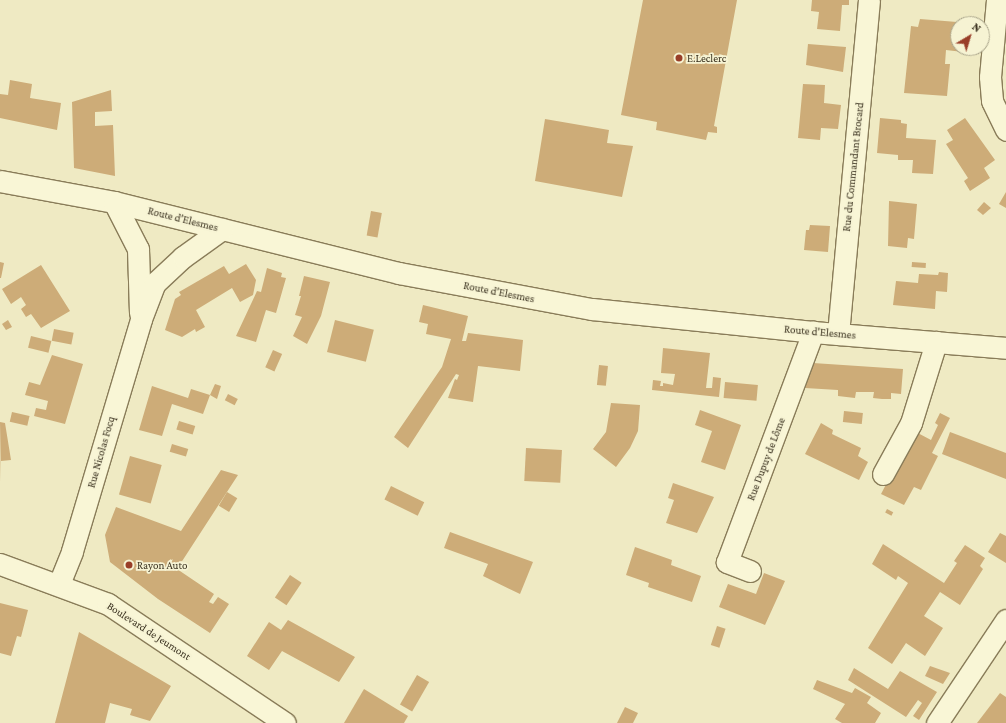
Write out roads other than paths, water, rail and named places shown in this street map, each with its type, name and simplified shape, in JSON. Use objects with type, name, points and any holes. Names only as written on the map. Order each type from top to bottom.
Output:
[{"type":"street","name":"Rue du Commandant Brocard","points":[[838,334],[869,0]]},
{"type":"street","points":[[997,0],[990,77],[992,101],[1006,130]]},
{"type":"street","name":"Route d'Elesmes","points":[[0,181],[114,202],[399,273],[585,308],[813,332],[1006,348]]},
{"type":"street","name":"Rue Nicolas Focq","points":[[114,202],[138,249],[141,319]]},
{"type":"street","name":"Rue Nicolas Focq","points":[[59,584],[72,551],[141,319],[155,284],[184,257],[222,229]]},
{"type":"street","name":"Rue Dupuy de Lôme","points":[[750,571],[727,562],[813,332]]},
{"type":"street","points":[[884,474],[911,423],[936,342]]},
{"type":"street","name":"Boulevard de Jeumont","points":[[0,564],[59,584],[108,604],[285,723]]},
{"type":"street","points":[[937,723],[1006,620]]},
{"type":"place","name":"E.Leclerc","points":[[679,58]]},
{"type":"place","name":"Rayon Auto","points":[[129,565]]}]
